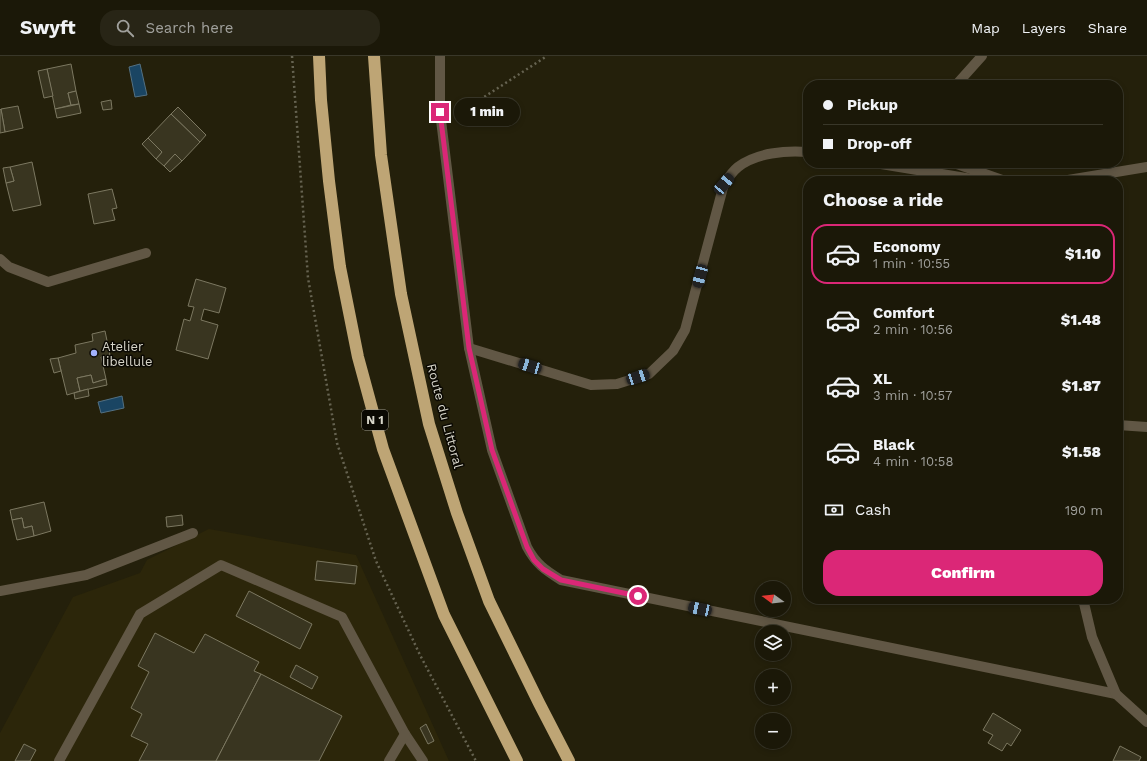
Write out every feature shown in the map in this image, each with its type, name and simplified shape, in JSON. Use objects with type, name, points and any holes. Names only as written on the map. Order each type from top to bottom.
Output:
[{"type":"highway","name":"N 1","points":[[319,56],[321,100],[329,181],[340,267],[358,358],[383,449],[444,615],[517,761]]},
{"type":"highway","name":"Route du Littoral","points":[[374,56],[381,155],[394,248],[401,294],[429,424],[457,512],[490,601],[539,703],[569,761]]},
{"type":"street","points":[[440,56],[440,112],[469,348],[492,450],[527,547],[534,560],[543,569],[561,580],[1116,694]]},
{"type":"street","points":[[960,80],[982,56]]},
{"type":"street","points":[[469,348],[591,385],[616,384],[649,374],[673,351],[685,330],[724,184],[737,168],[751,159],[766,154],[803,152]]},
{"type":"street","points":[[1092,176],[1147,167]]},
{"type":"street","points":[[905,168],[954,176]]},
{"type":"street","points":[[968,168],[991,176]]},
{"type":"street","points":[[0,259],[9,267],[48,282],[146,253]]},
{"type":"street","points":[[1123,425],[1147,426]]},
{"type":"street","points":[[0,591],[86,575],[193,533]]},
{"type":"street","points":[[59,761],[140,614],[221,565],[342,617],[405,734],[423,761]]},
{"type":"street","points":[[1084,604],[1092,637],[1116,694],[1147,722]]},
{"type":"street","points":[[390,761],[405,734]]},
{"type":"path","points":[[292,56],[308,278],[337,443],[376,561],[420,655],[476,761]]},
{"type":"path","points":[[442,125],[547,56]]},
{"type":"shaded area","points":[[209,529],[356,555],[449,761],[0,761],[0,733],[73,597],[140,573],[147,560]]},
{"type":"water","points":[[140,64],[147,95],[135,97],[129,67]]},
{"type":"water","points":[[122,396],[124,408],[101,413],[98,402]]},
{"type":"building","points":[[71,64],[76,91],[68,93],[71,105],[55,109],[47,69]]},
{"type":"building","points":[[47,69],[53,96],[44,98],[38,71]]},
{"type":"building","points":[[76,91],[79,104],[71,105],[68,93]]},
{"type":"building","points":[[111,100],[112,109],[103,110],[101,102]]},
{"type":"building","points":[[79,104],[81,113],[57,118],[55,109]]},
{"type":"building","points":[[18,106],[23,128],[5,132],[1,109]]},
{"type":"building","points":[[178,107],[206,135],[200,142],[171,114]]},
{"type":"building","points":[[1,109],[5,132],[0,133],[0,110]]},
{"type":"building","points":[[171,114],[200,142],[182,161],[175,154],[164,166],[156,159],[162,152],[148,138]]},
{"type":"building","points":[[148,138],[162,152],[156,159],[142,144]]},
{"type":"building","points":[[175,154],[182,161],[170,172],[164,166]]},
{"type":"building","points":[[32,162],[41,205],[13,211],[6,183],[14,181],[10,167]]},
{"type":"building","points":[[10,167],[14,181],[6,183],[3,168]]},
{"type":"building","points":[[112,189],[117,208],[112,209],[115,220],[94,224],[88,194]]},
{"type":"building","points":[[196,279],[226,288],[219,313],[204,309],[201,320],[218,325],[208,359],[176,350],[184,319],[190,321],[194,307],[188,306]]},
{"type":"building","points":[[105,331],[110,355],[101,357],[106,379],[93,383],[91,375],[77,378],[80,391],[67,395],[58,358],[76,353],[75,345],[93,341],[92,334]]},
{"type":"building","points":[[58,358],[61,371],[54,373],[50,359]]},
{"type":"building","points":[[91,375],[93,383],[106,379],[107,385],[80,391],[77,378]]},
{"type":"building","points":[[88,389],[89,396],[75,399],[74,393]]},
{"type":"building","points":[[44,502],[51,531],[34,536],[32,526],[24,528],[22,518],[12,520],[10,510]]},
{"type":"building","points":[[182,515],[183,525],[167,527],[166,517]]},
{"type":"building","points":[[22,518],[24,528],[32,526],[34,536],[17,540],[12,520]]},
{"type":"building","points":[[317,561],[357,566],[355,584],[315,580]]},
{"type":"building","points":[[249,591],[312,624],[300,649],[236,616]]},
{"type":"building","points":[[155,633],[194,653],[205,634],[259,662],[254,671],[261,674],[216,761],[139,761],[148,744],[131,736],[142,714],[131,708],[149,672],[138,666]]},
{"type":"building","points":[[296,665],[318,677],[312,689],[290,677]]},
{"type":"building","points":[[261,674],[342,716],[319,761],[216,761]]},
{"type":"building","points":[[993,713],[1021,730],[1011,746],[1007,743],[1002,751],[988,743],[993,735],[983,730]]},
{"type":"building","points":[[426,724],[434,741],[428,744],[420,728]]},
{"type":"building","points":[[24,744],[36,750],[30,761],[15,761]]},
{"type":"building","points":[[1120,746],[1141,757],[1139,761],[1113,761]]},
{"type":"place","name":"Atelier libellule","points":[[94,353]]},
{"type":"route","points":[[440,112],[469,348],[492,450],[527,547],[534,560],[543,569],[561,580],[638,596]]}]
